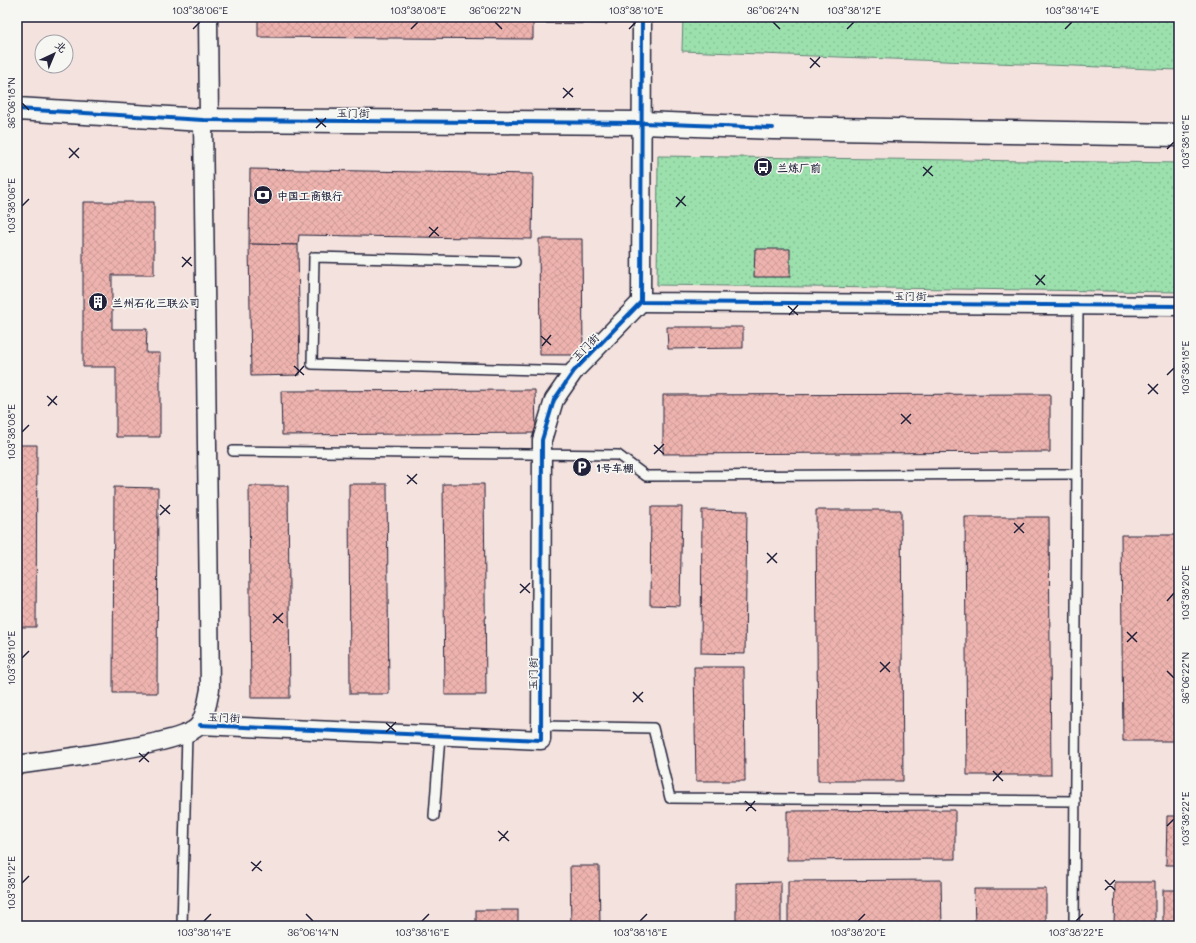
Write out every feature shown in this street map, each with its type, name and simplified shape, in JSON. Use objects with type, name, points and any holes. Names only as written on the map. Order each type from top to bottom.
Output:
[{"type":"street","points":[[206,120],[208,17]]},
{"type":"street","points":[[641,302],[642,17]]},
{"type":"street","name":"玉门街","points":[[17,109],[206,120],[642,123],[773,128],[1179,135]]},
{"type":"street","name":"玉门街","points":[[194,730],[210,689],[206,120]]},
{"type":"street","name":"玉门街","points":[[17,765],[163,742],[194,730],[542,740],[542,440],[554,400],[574,371],[641,302],[1179,306]]},
{"type":"lane","points":[[516,262],[314,257],[312,364],[574,371]]},
{"type":"lane","points":[[1074,926],[1078,306]]},
{"type":"lane","points":[[233,451],[542,453],[618,455],[646,476],[1077,474]]},
{"type":"lane","points":[[541,726],[653,728],[670,798],[1075,801]]},
{"type":"lane","points":[[182,926],[194,730]]},
{"type":"lane","points":[[434,816],[440,736]]},
{"type":"green space","points":[[683,17],[1179,17],[1179,70],[682,51]]},
{"type":"green space","points":[[658,156],[1179,163],[1179,292],[657,285]]},
{"type":"building","points":[[258,17],[607,17],[607,24],[533,23],[533,39],[258,37]]},
{"type":"building","points":[[250,169],[533,174],[532,239],[299,235],[298,245],[249,244]]},
{"type":"building","name":"兰州石化三联公司","points":[[83,202],[154,202],[154,275],[112,275],[112,329],[147,329],[146,353],[160,353],[160,437],[116,437],[116,367],[83,367]]},
{"type":"building","points":[[539,239],[582,239],[583,355],[540,355]]},
{"type":"building","points":[[249,244],[298,245],[300,375],[251,376]]},
{"type":"building","points":[[755,249],[790,249],[790,277],[754,277]]},
{"type":"building","points":[[667,327],[743,327],[743,348],[668,349]]},
{"type":"building","points":[[535,390],[536,433],[282,435],[281,391]]},
{"type":"building","points":[[1050,394],[1050,452],[663,454],[663,395]]},
{"type":"building","points":[[17,445],[37,445],[36,627],[17,627]]},
{"type":"building","points":[[349,484],[387,484],[389,694],[350,694]]},
{"type":"building","points":[[443,484],[484,484],[486,695],[445,695]]},
{"type":"building","points":[[249,486],[288,486],[290,698],[251,698]]},
{"type":"building","points":[[114,487],[158,488],[157,693],[113,693]]},
{"type":"building","points":[[651,507],[682,507],[680,606],[650,605]]},
{"type":"building","points":[[702,510],[747,511],[745,654],[701,653]]},
{"type":"building","points":[[816,510],[901,510],[903,781],[818,781]]},
{"type":"building","points":[[965,517],[1049,517],[1051,775],[967,775]]},
{"type":"building","points":[[1121,535],[1179,535],[1179,741],[1123,741]]},
{"type":"building","points":[[694,667],[744,667],[745,781],[696,781]]},
{"type":"building","points":[[955,810],[955,859],[787,860],[787,811]]},
{"type":"building","points":[[1167,816],[1179,816],[1179,865],[1166,865]]},
{"type":"building","points":[[570,866],[599,866],[600,926],[571,926]]},
{"type":"building","points":[[941,880],[942,926],[788,926],[788,881]]},
{"type":"building","points":[[781,882],[781,926],[736,926],[736,883]]},
{"type":"building","points":[[1115,882],[1155,882],[1155,926],[1114,926]]},
{"type":"building","points":[[974,889],[1046,889],[1046,926],[975,926]]},
{"type":"building","points":[[1163,890],[1179,890],[1179,926],[1163,926]]},
{"type":"building","points":[[476,910],[518,910],[518,926],[476,926]]},
{"type":"cycle path","points":[[642,17],[641,302],[1179,306]]},
{"type":"cycle path","points":[[17,109],[203,120],[642,123],[773,128]]},
{"type":"cycle path","points":[[200,725],[541,740],[542,440],[554,400],[574,371],[641,302]]},
{"type":"place","name":"兰炼厂前","points":[[763,167]]},
{"type":"place","name":"中国工商银行","points":[[263,195]]},
{"type":"place","name":"兰州石化三联公司","points":[[98,302]]},
{"type":"place","name":"1号车棚","points":[[582,467]]}]
